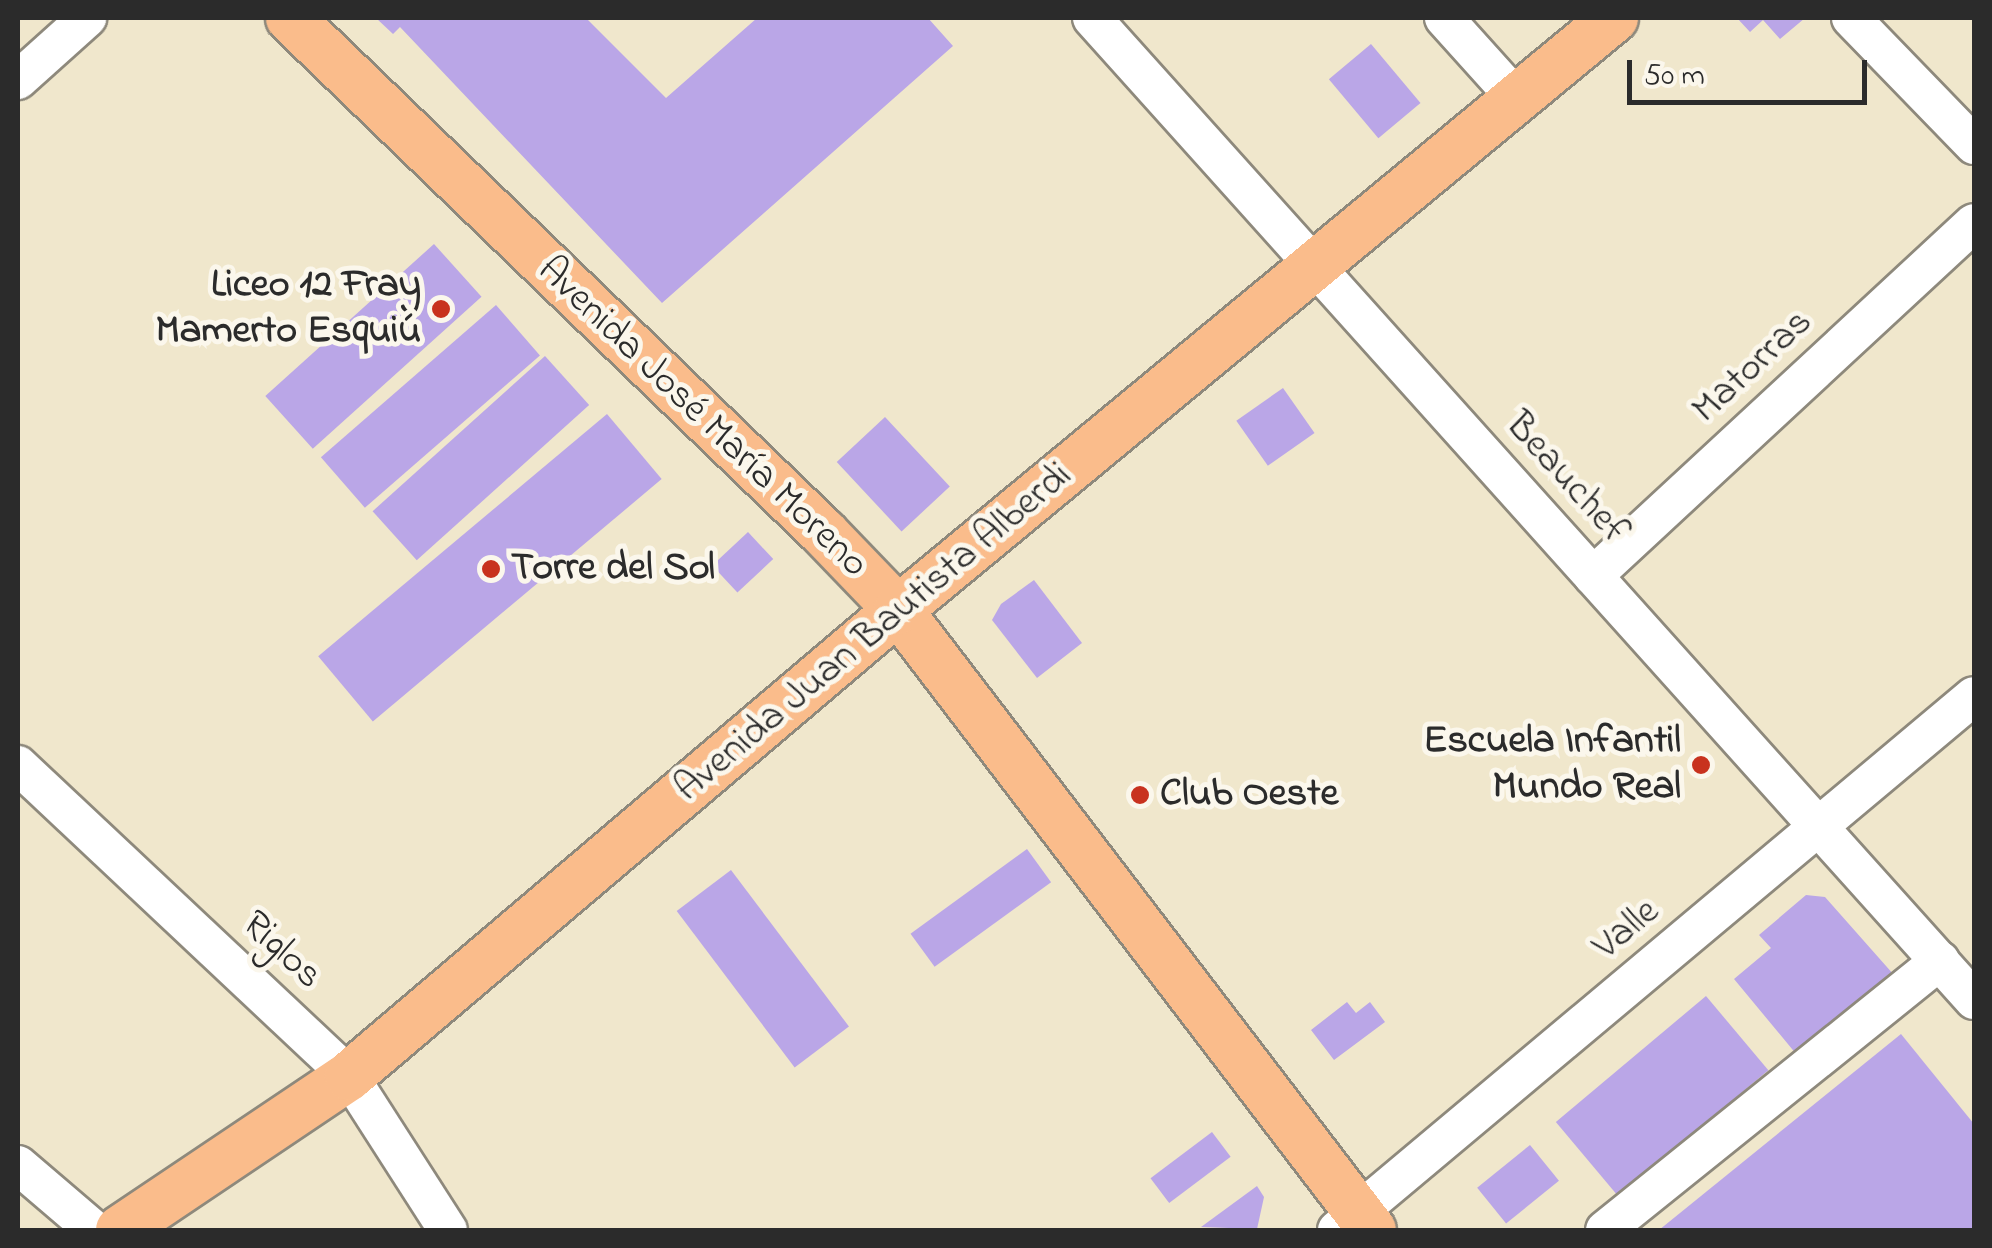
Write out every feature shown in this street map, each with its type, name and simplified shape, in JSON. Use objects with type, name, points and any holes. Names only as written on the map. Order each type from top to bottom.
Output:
[{"type":"main road","name":"Avenida José María Moreno","points":[[290,18],[824,533],[898,610],[1356,1225]]},
{"type":"main road","name":"Avenida Juan Bautista Alberdi","points":[[120,1230],[349,1076],[898,610],[1614,18]]},
{"type":"street","points":[[18,80],[87,18]]},
{"type":"street","name":"Beauchef","points":[[1092,18],[1974,1000]]},
{"type":"street","points":[[1444,18],[1517,99]]},
{"type":"street","points":[[1851,18],[1974,145]]},
{"type":"street","name":"Matorras","points":[[1593,576],[1974,223]]},
{"type":"street","name":"Valle","points":[[1356,1225],[1974,696]]},
{"type":"street","name":"Riglos","points":[[18,765],[349,1076],[448,1230]]},
{"type":"street","points":[[1605,1230],[1940,962]]},
{"type":"street","points":[[18,1165],[94,1230]]},
{"type":"building","points":[[376,18],[586,18],[666,98],[757,18],[928,18],[953,46],[662,303],[400,27],[393,34]]},
{"type":"building","points":[[1737,18],[1805,18],[1780,39],[1763,20],[1750,32]]},
{"type":"building","points":[[1371,44],[1420,103],[1378,138],[1329,79]]},
{"type":"building","points":[[434,244],[482,297],[313,449],[265,396]]},
{"type":"building","points":[[496,305],[540,356],[365,508],[321,457]]},
{"type":"building","points":[[545,356],[589,405],[417,560],[373,511]]},
{"type":"building","points":[[1283,388],[1315,433],[1268,466],[1236,421]]},
{"type":"building","name":"Torre del Sol","points":[[607,414],[662,479],[373,721],[318,656]]},
{"type":"building","points":[[885,417],[950,486],[902,531],[837,462]]},
{"type":"building","points":[[748,532],[773,559],[737,592],[712,565]]},
{"type":"building","points":[[1034,580],[1082,643],[1037,678],[992,620],[1001,604]]},
{"type":"building","points":[[1027,849],[1051,882],[935,967],[911,934]]},
{"type":"building","points":[[731,870],[849,1027],[795,1067],[677,911]]},
{"type":"building","points":[[1806,895],[1825,897],[1894,975],[1797,1055],[1734,979],[1771,948],[1759,935]]},
{"type":"building","points":[[1706,996],[1768,1070],[1618,1196],[1556,1122]]},
{"type":"building","points":[[1347,1002],[1356,1013],[1370,1002],[1385,1022],[1334,1060],[1311,1030]]},
{"type":"building","points":[[1901,1034],[1974,1124],[1974,1230],[1659,1230]]},
{"type":"building","points":[[1212,1132],[1231,1157],[1169,1203],[1151,1178]]},
{"type":"building","points":[[1530,1145],[1559,1181],[1506,1224],[1477,1188]]},
{"type":"building","points":[[1257,1186],[1264,1197],[1257,1229],[1201,1227]]},
{"type":"place","name":"Liceo 12 Fray Mamerto Esquiú","points":[[441,309]]},
{"type":"place","name":"Torre del Sol","points":[[491,569]]},
{"type":"place","name":"Escuela Infantil Mundo Real","points":[[1701,765]]},
{"type":"place","name":"Club Oeste","points":[[1140,795]]}]
